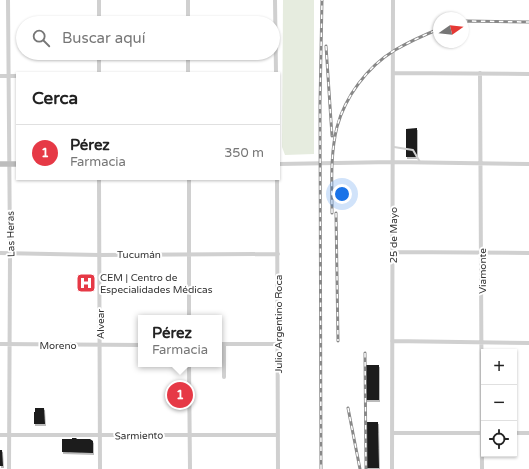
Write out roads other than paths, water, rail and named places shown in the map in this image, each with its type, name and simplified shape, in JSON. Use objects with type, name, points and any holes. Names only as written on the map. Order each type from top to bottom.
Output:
[{"type":"main road","points":[[0,164],[16,164]]},
{"type":"street","name":"Las Heras","points":[[8,0],[10,253],[9,469]]},
{"type":"street","points":[[99,0],[99,16]]},
{"type":"street","points":[[188,0],[188,16]]},
{"type":"street","points":[[275,0],[275,16]]},
{"type":"street","name":"25 de Mayo","points":[[392,469],[394,0]]},
{"type":"street","points":[[99,60],[99,72]]},
{"type":"street","points":[[188,60],[188,72]]},
{"type":"street","points":[[276,60],[276,72]]},
{"type":"street","points":[[393,73],[529,74]]},
{"type":"street","name":"Viamonte","points":[[480,73],[483,421]]},
{"type":"street","points":[[0,76],[16,76]]},
{"type":"street","points":[[280,164],[393,162],[421,164],[529,164]]},
{"type":"street","name":"Alvear","points":[[98,180],[100,469]]},
{"type":"street","points":[[189,180],[189,315]]},
{"type":"street","name":"Julio Argentino Roca","points":[[277,180],[278,469]]},
{"type":"street","points":[[393,252],[529,253]]},
{"type":"street","name":"Tucumán","points":[[0,253],[99,255],[278,254]]},
{"type":"street","points":[[392,341],[529,343]]},
{"type":"street","name":"Moreno","points":[[0,344],[138,344]]},
{"type":"street","points":[[222,344],[278,344]]},
{"type":"street","points":[[222,355],[224,377]]},
{"type":"street","points":[[189,367],[190,469]]},
{"type":"street","points":[[392,433],[481,433]]},
{"type":"street","points":[[517,433],[529,433]]},
{"type":"street","name":"Sarmiento","points":[[0,435],[278,435]]},
{"type":"street","name":"Viamonte","points":[[482,457],[482,469]]},
{"type":"lane","points":[[393,147],[413,150],[421,164]]},
{"type":"railway","points":[[321,469],[320,104],[322,0]]},
{"type":"railway","points":[[469,21],[529,22]]},
{"type":"railway","points":[[332,213],[333,148],[337,127],[351,94],[366,74],[385,57],[406,44],[433,31]]},
{"type":"railway","points":[[326,46],[332,136]]},
{"type":"railway","points":[[336,213],[338,341]]},
{"type":"railway","points":[[365,353],[366,469]]},
{"type":"railway","points":[[348,408],[360,469]]},
{"type":"place","name":"CEM | Centro de Especialidades Médicas","points":[[86,283]]},
{"type":"place","name":"Pérez","points":[[180,395]]}]
